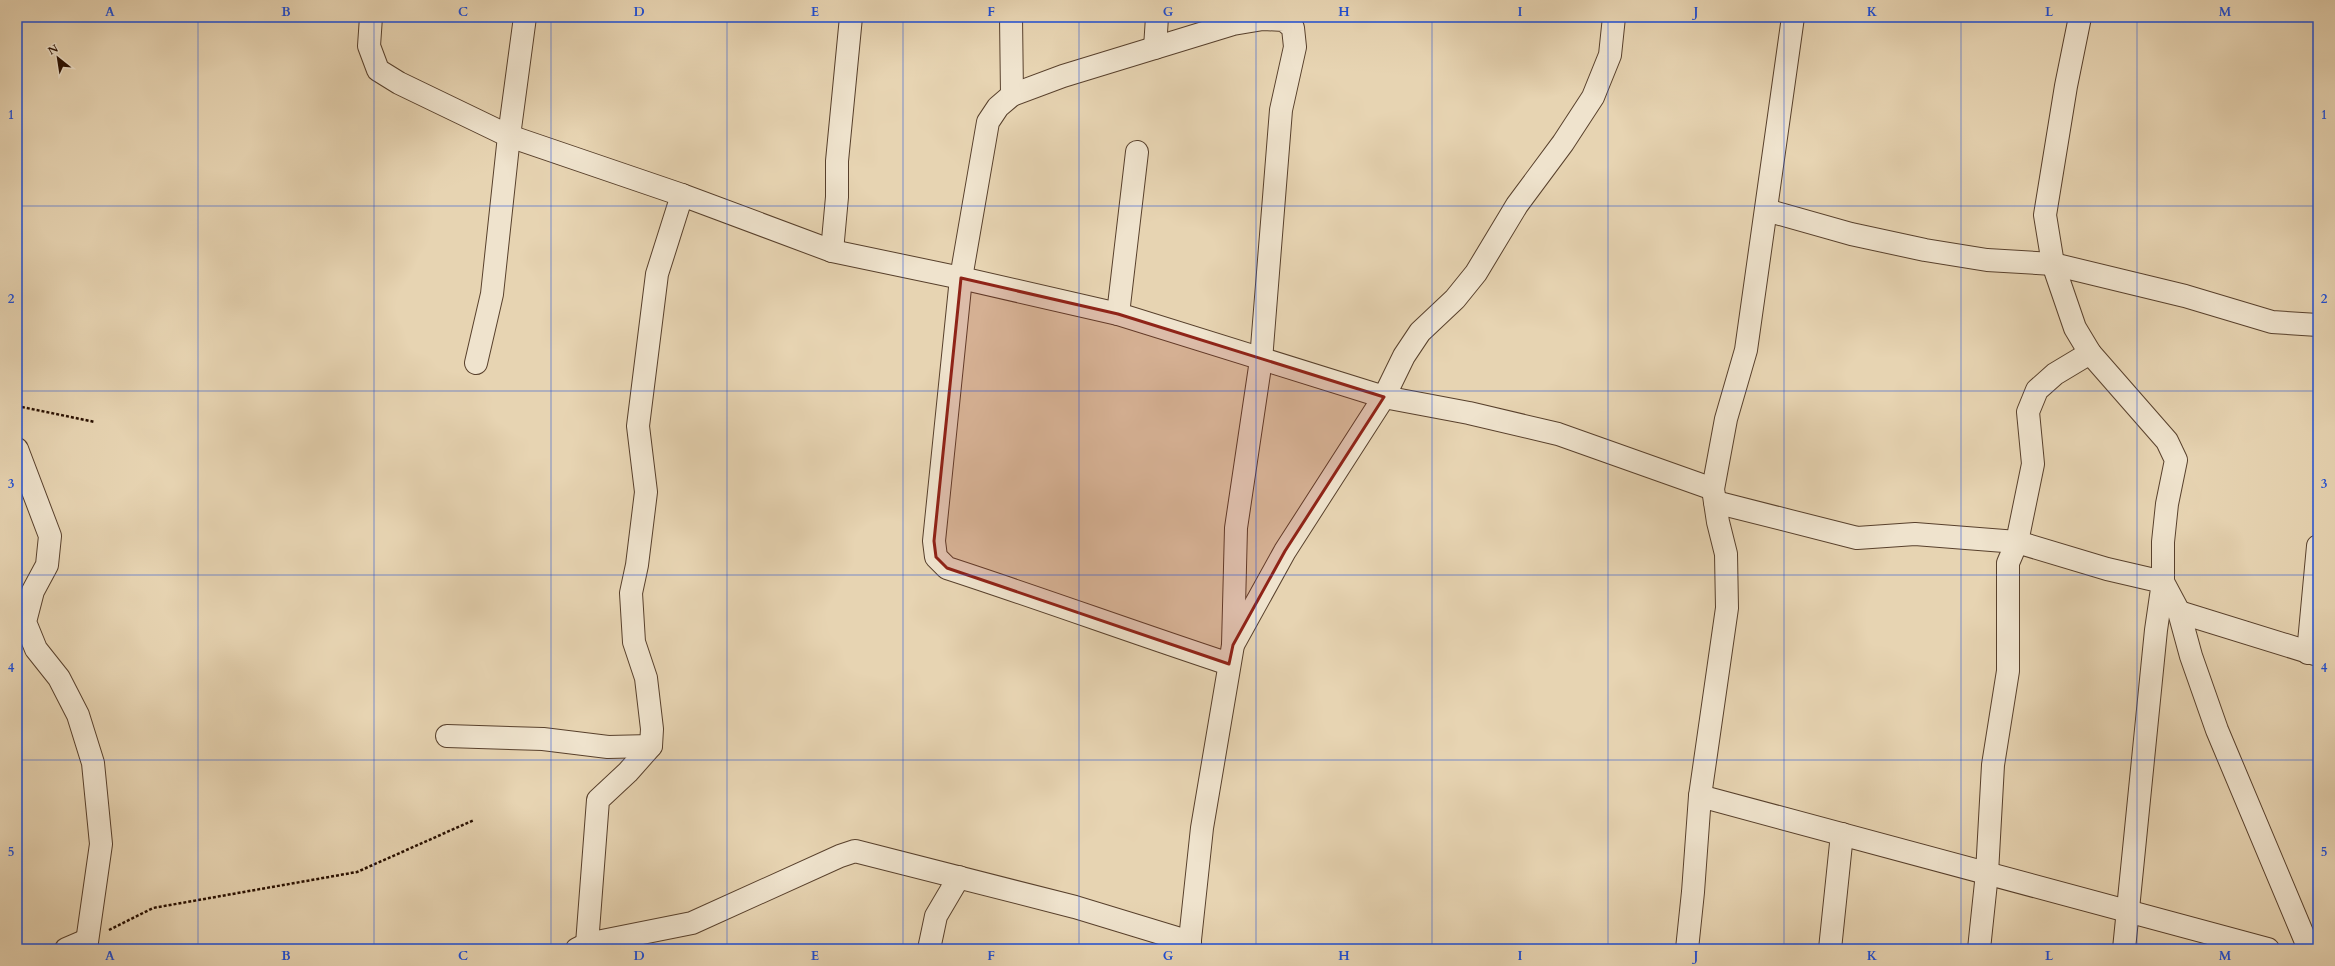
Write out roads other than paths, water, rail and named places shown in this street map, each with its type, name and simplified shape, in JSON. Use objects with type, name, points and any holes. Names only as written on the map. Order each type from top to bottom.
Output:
[{"type":"street","points":[[371,17],[369,46],[378,70],[398,83],[509,136],[682,195],[832,251],[961,278],[1118,314],[1261,360],[1384,397],[1469,413],[1558,434],[1714,495],[1857,538],[1915,534],[2017,542],[2107,569],[2163,582],[2179,612],[2191,656],[2217,730],[2309,949]]},
{"type":"street","points":[[476,363],[492,294],[509,136],[525,17]]},
{"type":"street","points":[[832,251],[837,197],[837,161],[851,17]]},
{"type":"street","points":[[1011,17],[1012,95]]},
{"type":"street","points":[[1155,48],[1157,17]]},
{"type":"street","points":[[1231,655],[1285,551],[1384,397],[1404,356],[1420,332],[1455,299],[1476,273],[1516,205],[1564,143],[1593,98],[1610,55],[1614,17]]},
{"type":"street","points":[[1686,949],[1693,892],[1700,796],[1727,608],[1726,554],[1718,522],[1714,495],[1726,419],[1746,350],[1793,17]]},
{"type":"street","points":[[2080,17],[2066,86],[2046,215],[2053,264],[2075,328],[2090,353],[2167,441],[2176,460],[2167,504],[2163,542],[2163,582],[2156,630],[2124,949]]},
{"type":"street","points":[[682,195],[657,274],[638,426],[646,492],[637,565],[631,593],[634,642],[647,686],[652,729],[651,746],[628,772],[598,800],[582,947],[692,923],[840,856],[855,851],[1075,907],[1190,945],[1202,828],[1231,655],[1236,528],[1261,360],[1281,110],[1295,47],[1293,28],[1284,20],[1263,19],[1233,24],[1063,76],[1012,95],[998,107],[988,122],[961,278],[934,542],[936,557],[947,568],[1066,606],[1102,622],[1231,655]]},
{"type":"street","points":[[1118,314],[1137,152]]},
{"type":"street","points":[[1766,210],[1851,234],[1925,250],[1987,260],[2053,264],[2185,296],[2272,322],[2318,325]]},
{"type":"street","points":[[1979,949],[1987,873],[1993,765],[2008,671],[2008,563],[2017,542],[2033,464],[2028,412],[2037,390],[2055,374],[2090,353]]},
{"type":"street","points":[[17,449],[50,536],[47,565],[33,591],[26,622],[36,649],[59,678],[78,715],[93,763],[102,844],[86,945],[66,949]]},
{"type":"street","points":[[2179,612],[2313,654],[2318,546]]},
{"type":"street","points":[[447,736],[543,739],[608,747],[651,746]]},
{"type":"street","points":[[1700,796],[2268,949]]},
{"type":"street","points":[[1830,949],[1842,834]]},
{"type":"street","points":[[929,949],[936,916],[959,877]]}]
